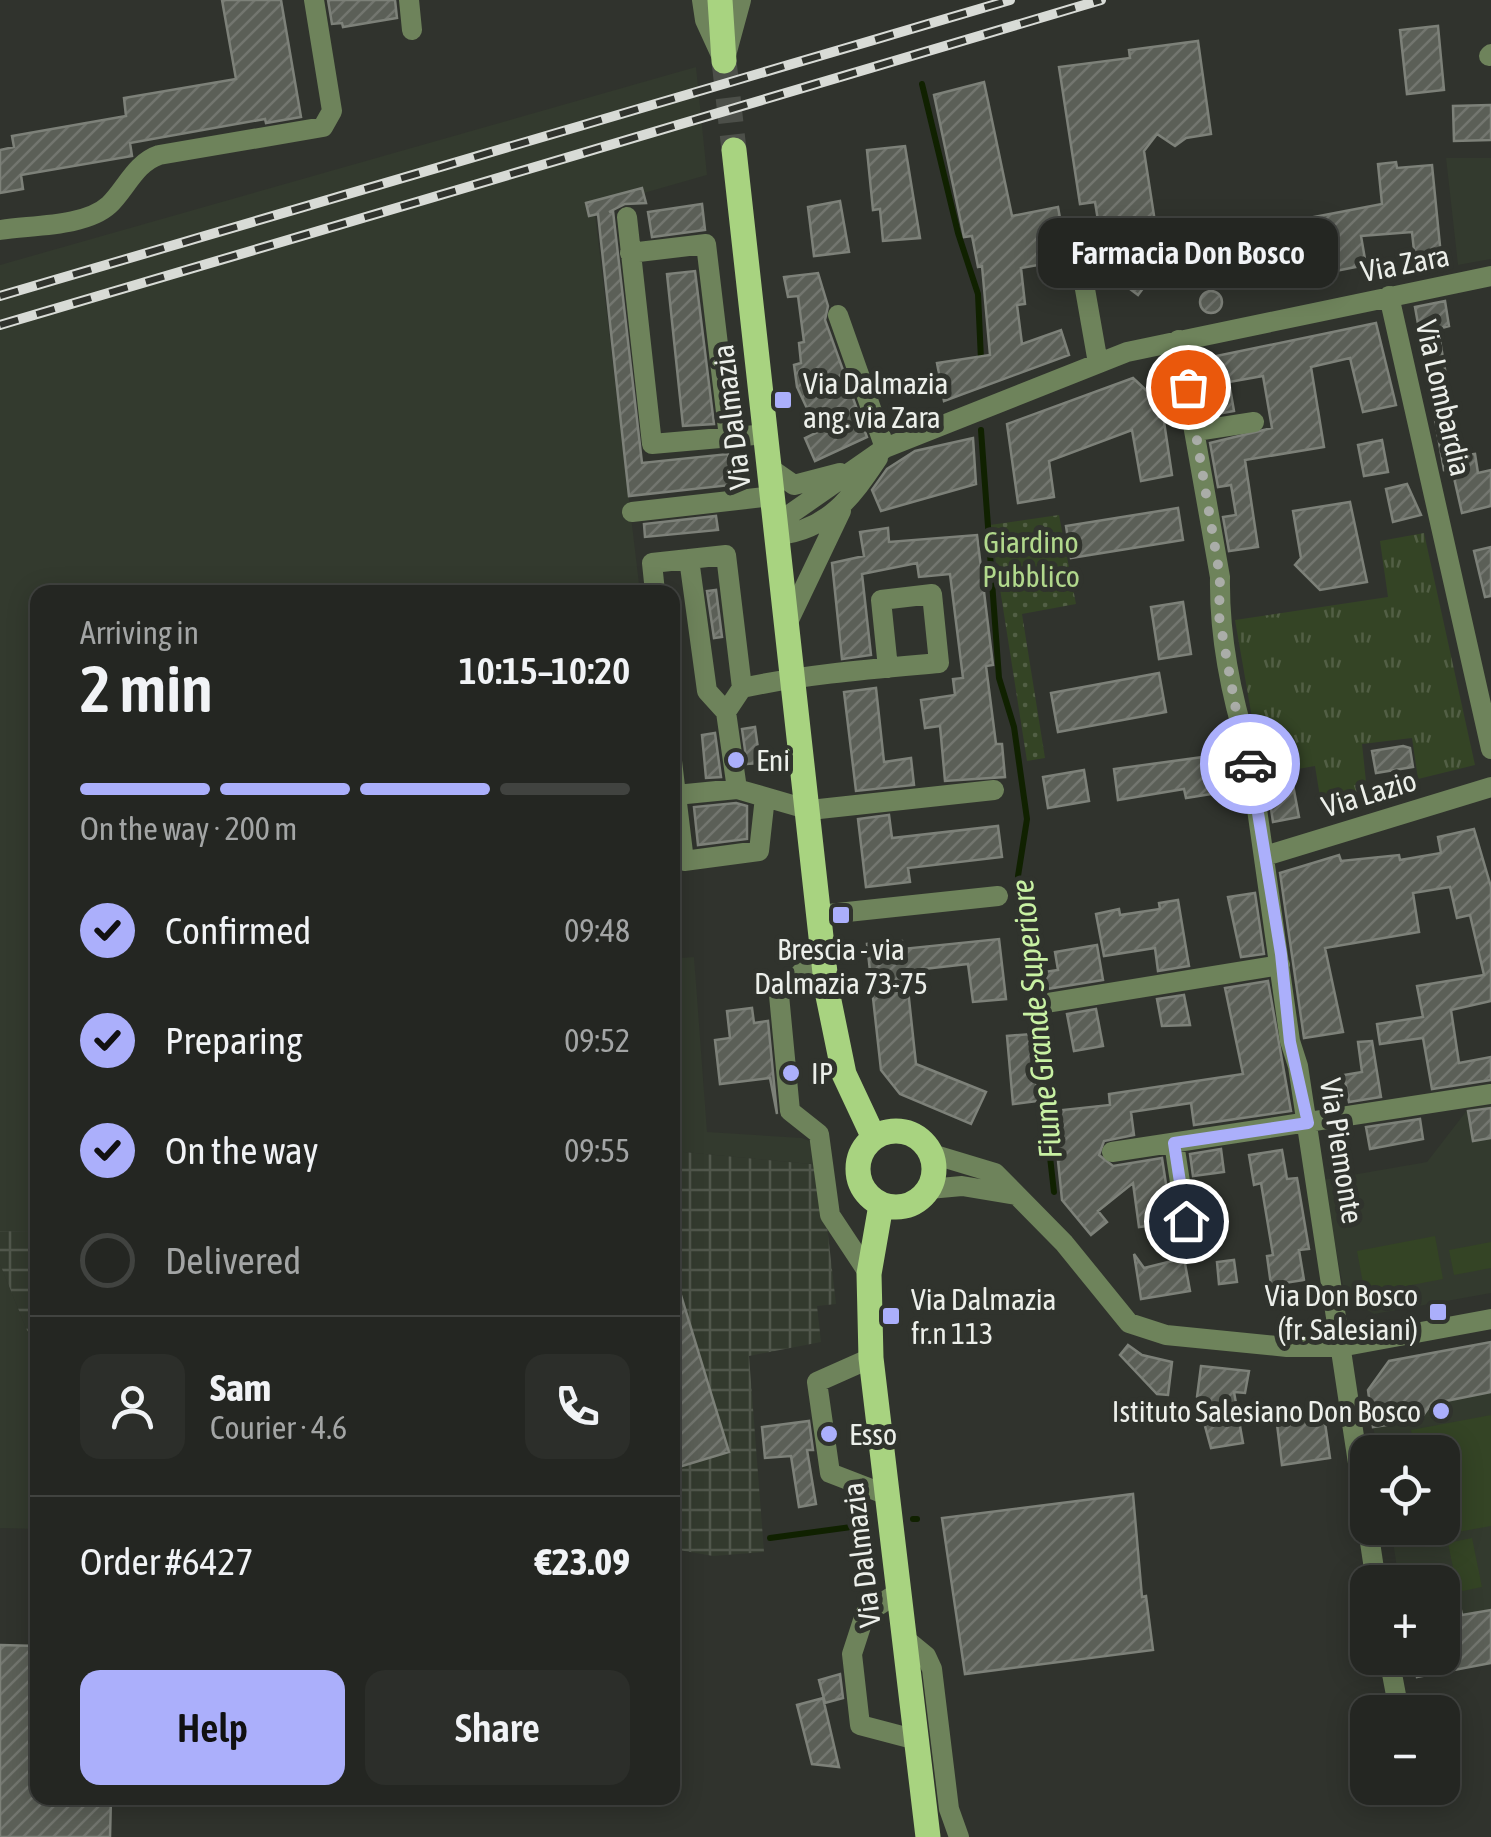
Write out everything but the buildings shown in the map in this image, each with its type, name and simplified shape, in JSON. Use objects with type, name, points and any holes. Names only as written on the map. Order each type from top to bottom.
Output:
[{"type":"main road","points":[[720,0],[724,62]]},
{"type":"main road","name":"Via Dalmazia","points":[[734,150],[823,952],[844,1074],[874,1138]]},
{"type":"main road","points":[[906,1132],[922,1140],[932,1154],[935,1172],[929,1190],[908,1206],[881,1205],[863,1189],[858,1174],[862,1150],[874,1138],[906,1132]]},
{"type":"main road","name":"Via Dalmazia","points":[[881,1205],[869,1274],[871,1358],[928,1837]]},
{"type":"street","points":[[0,230],[90,216],[107,207],[146,159],[158,154],[323,127],[332,111],[314,0]]},
{"type":"street","points":[[408,0],[412,30]]},
{"type":"street","points":[[702,0],[705,20],[724,62]]},
{"type":"street","points":[[724,62],[741,0]]},
{"type":"street","points":[[627,217],[652,444],[766,434]]},
{"type":"street","points":[[1076,238],[1098,364]]},
{"type":"street","points":[[630,254],[706,244],[730,437]]},
{"type":"street","name":"Via Zara","points":[[777,529],[885,448],[1098,364],[1178,340],[1491,276]]},
{"type":"street","name":"Via Lombardia","points":[[1389,296],[1491,749]]},
{"type":"street","points":[[788,622],[844,504],[885,448],[838,315]]},
{"type":"street","name":"Via Piemonte","points":[[1178,340],[1220,577],[1219,616],[1265,856],[1290,1042],[1308,1123],[1373,1565]]},
{"type":"street","points":[[1196,430],[1254,422]]},
{"type":"street","name":"Via Zara","points":[[771,469],[794,485],[856,467]]},
{"type":"street","points":[[632,512],[773,496]]},
{"type":"street","points":[[777,529],[818,526],[844,504]]},
{"type":"street","points":[[654,585],[652,563],[726,556],[742,688],[726,712]]},
{"type":"street","points":[[689,559],[706,690],[726,712],[737,789]]},
{"type":"street","points":[[742,688],[795,676],[888,668]]},
{"type":"street","name":"Via Lazio","points":[[1265,856],[1491,787]]},
{"type":"street","points":[[680,795],[737,789],[810,810],[994,790]]},
{"type":"street","points":[[680,828],[684,861],[759,851],[765,798]]},
{"type":"street","points":[[820,916],[998,896]]},
{"type":"street","points":[[823,952],[779,995],[790,1111],[820,1134],[830,1215],[869,1274]]},
{"type":"street","points":[[1047,1003],[1280,965]]},
{"type":"street","points":[[1112,1152],[1491,1094]]},
{"type":"street","points":[[1174,1143],[1186,1221]]},
{"type":"street","points":[[932,1154],[995,1173],[1064,1243],[1129,1324],[1166,1335],[1286,1347],[1340,1346],[1491,1319]]},
{"type":"street","points":[[929,1190],[962,1186],[1017,1195]]},
{"type":"street","points":[[871,1358],[817,1382],[830,1473],[887,1496]]},
{"type":"street","points":[[899,1592],[865,1614],[852,1654],[860,1725],[917,1740]]},
{"type":"street","points":[[904,1638],[926,1656],[932,1669],[949,1808],[959,1837]]},
{"type":"street","points":[[1392,1675],[1396,1695]]},
{"type":"shaded area","points":[[696,67],[707,175],[602,205],[595,214],[639,585],[30,585],[30,1232],[0,1231],[0,265]]},
{"type":"shaded area","points":[[1446,158],[1491,158],[1491,259],[1458,265]]},
{"type":"shaded area","points":[[694,957],[707,1132],[802,1138],[817,1144],[820,1165],[680,1152],[680,958]]},
{"type":"shaded area","points":[[1491,1105],[1491,1293],[1374,1314],[1345,1297],[1323,1180],[1427,1162],[1468,1109]]},
{"type":"shaded area","points":[[680,1152],[820,1165],[836,1304],[817,1306],[821,1342],[749,1356],[764,1552],[713,1556],[680,1550]]},
{"type":"shaded area","points":[[0,1231],[30,1232],[30,1338],[0,1264]]},
{"type":"shaded area","points":[[0,1264],[30,1338],[30,1529],[0,1528]]},
{"type":"shaded area","points":[[1491,1341],[1491,1663],[1460,1669],[1460,1565],[1396,1565],[1394,1545],[1460,1545],[1460,1435],[1375,1435],[1368,1390],[1389,1361]]},
{"type":"green space","name":"Giardino Pubblico","points":[[1059,515],[1076,604],[1022,614],[1045,758],[1027,761],[990,525]]},
{"type":"green space","points":[[1424,533],[1475,765],[1418,779],[1412,738],[1362,744],[1367,791],[1321,803],[1315,766],[1262,775],[1235,620],[1388,597],[1380,541]]},
{"type":"green space","points":[[1435,1236],[1443,1279],[1365,1294],[1357,1251]]},
{"type":"green space","points":[[1491,1242],[1491,1268],[1454,1275],[1449,1250]]},
{"type":"green space","points":[[1491,1415],[1491,1526],[1460,1532],[1460,1435],[1412,1435],[1411,1430]]},
{"type":"green space","points":[[1472,1538],[1482,1587],[1460,1592],[1460,1565],[1452,1565],[1448,1545],[1460,1545],[1460,1540]]},
{"type":"waterway","name":"Fiume Grande Superiore","points":[[922,84],[958,233],[978,294],[981,360]]},
{"type":"waterway","name":"Fiume Grande Superiore","points":[[981,430],[999,678],[1014,727],[1027,819],[1018,876],[1054,1192]]},
{"type":"waterway","points":[[770,1538],[866,1525]]},
{"type":"tunnel","points":[[724,61],[734,150]]},
{"type":"railway","points":[[0,296],[1010,0]]},
{"type":"railway","points":[[0,325],[1101,0]]},
{"type":"way so far","points":[[1188,387],[1220,577],[1219,616],[1250,764]]},
{"type":"place","name":"Farmacia Don Bosco","points":[[1188,387]]},
{"type":"place","name":"Via Dalmazia ang. via Zara","points":[[783,400]]},
{"type":"place","name":"Eni","points":[[736,760]]},
{"type":"place","name":"Brescia - via Dalmazia 73-75","points":[[841,915]]},
{"type":"place","name":"IP","points":[[791,1073]]},
{"type":"place","name":"Via Don Bosco (fr. Salesiani)","points":[[1438,1312]]},
{"type":"place","name":"Via Dalmazia fr.n 113","points":[[891,1316]]},
{"type":"place","name":"Istituto Salesiano Don Bosco","points":[[1441,1411]]},
{"type":"place","name":"Esso","points":[[829,1434]]},
{"type":"route","points":[[1186,1221],[1174,1143],[1308,1123],[1290,1042],[1280,978],[1281,954],[1250,764]]}]
